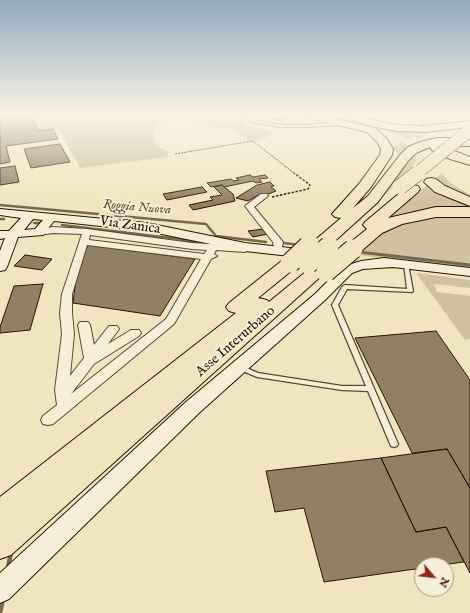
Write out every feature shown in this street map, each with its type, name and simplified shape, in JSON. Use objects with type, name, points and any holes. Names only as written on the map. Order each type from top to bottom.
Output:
[{"type":"highway","points":[[336,249],[346,208],[376,172],[386,155],[387,149],[385,145]]},
{"type":"highway","points":[[336,249],[361,210],[410,145]]},
{"type":"highway","points":[[361,210],[373,199],[404,158],[412,150],[429,145]]},
{"type":"highway","name":"Asse Interurbano","points":[[0,516],[164,380],[208,347],[296,258],[336,249],[407,188],[454,145]]},
{"type":"highway","name":"Asse Interurbano","points":[[407,188],[465,145]]},
{"type":"highway","points":[[434,150],[467,160]]},
{"type":"highway","points":[[431,182],[440,189],[470,202]]},
{"type":"highway","points":[[84,446],[126,399],[162,366],[296,258],[336,249],[397,220],[436,212],[470,212]]},
{"type":"highway","name":"Asse Interurbano","points":[[0,544],[298,289],[296,258]]},
{"type":"main road","name":"Via Zanica","points":[[0,212],[147,228],[259,249],[296,258]]},
{"type":"main road","points":[[0,267],[6,234],[30,215]]},
{"type":"main road","points":[[6,234],[39,232],[51,217]]},
{"type":"main road","points":[[336,249],[399,264],[470,272]]},
{"type":"main road","points":[[0,590],[238,367],[320,297],[351,268],[361,265],[399,264]]},
{"type":"street","points":[[264,196],[249,206],[296,258]]},
{"type":"street","name":"Via Zanica","points":[[39,232],[53,230],[87,232],[110,234],[120,238],[224,248],[259,249]]},
{"type":"street","points":[[64,401],[62,390],[68,334],[66,313],[67,294],[87,232]]},
{"type":"street","points":[[82,244],[207,257],[216,255],[224,248]]},
{"type":"street","points":[[64,401],[170,321],[213,247]]},
{"type":"street","points":[[84,325],[91,360]]},
{"type":"street","points":[[48,420],[64,401],[113,329]]},
{"type":"street","points":[[91,360],[135,333]]},
{"type":"lane","points":[[394,444],[335,306],[345,287],[410,291],[399,264]]},
{"type":"lane","points":[[238,367],[257,375],[342,388],[371,389]]},
{"type":"path","points":[[175,154],[231,145]]},
{"type":"path","points":[[258,145],[310,185],[308,189],[272,197],[264,196]]},
{"type":"shaded area","points":[[67,145],[156,145],[157,147],[169,151],[167,157],[80,168]]},
{"type":"shaded area","points":[[410,157],[417,159],[408,174],[385,194],[385,191],[400,171],[410,161]]},
{"type":"shaded area","points":[[442,173],[449,182],[470,195],[470,211],[380,224]]},
{"type":"shaded area","points":[[470,214],[470,268],[357,255],[384,229],[421,217]]},
{"type":"shaded area","points":[[416,273],[470,280],[470,288],[434,284],[437,292],[470,296],[470,339],[465,340]]},
{"type":"building","points":[[0,145],[16,145],[6,146],[10,162],[0,164]]},
{"type":"building","points":[[60,145],[70,162],[31,168],[24,149]]},
{"type":"building","points":[[15,166],[19,182],[0,185],[0,168]]},
{"type":"building","points":[[250,175],[253,177],[265,175],[268,178],[259,179],[262,182],[256,183],[253,181],[224,187],[222,185],[211,187],[207,183],[231,179],[234,181],[239,180],[236,178]]},
{"type":"building","points":[[270,182],[274,186],[271,187],[276,191],[266,195],[260,194],[248,201],[236,198],[257,185]]},
{"type":"building","points":[[222,185],[233,194],[235,201],[193,210],[189,205],[213,200],[210,197],[222,195],[214,187]]},
{"type":"building","points":[[202,187],[207,192],[167,200],[163,194]]},
{"type":"building","points":[[263,229],[268,234],[253,237],[248,231]]},
{"type":"building","points":[[89,245],[195,259],[160,316],[73,303],[79,256]]},
{"type":"building","points":[[25,255],[52,259],[42,270],[14,266]]},
{"type":"building","points":[[43,284],[30,330],[0,333],[0,327],[14,286]]},
{"type":"building","points":[[436,331],[470,380],[470,488],[447,449],[412,453],[355,338]]},
{"type":"building","points":[[447,449],[470,488],[470,573],[446,527],[416,532],[381,458]]},
{"type":"building","points":[[381,458],[416,532],[446,527],[464,562],[454,563],[454,557],[414,557],[414,569],[324,582],[304,508],[275,512],[266,471]]},
{"type":"waterway","name":"Roggia Nuova","points":[[0,205],[206,224],[216,236],[266,242]]},
{"type":"waterway","points":[[34,223],[40,223]]},
{"type":"waterway","points":[[62,225],[179,239],[196,243]]},
{"type":"waterway","name":"Roggia Nuova","points":[[284,243],[299,245]]},
{"type":"waterway","name":"Roggia Nuova","points":[[359,252],[470,265]]},
{"type":"waterway","points":[[8,568],[11,552]]},
{"type":"waterway","points":[[0,613],[3,599]]},
{"type":"tunnel","points":[[398,145],[410,160]]},
{"type":"tunnel","points":[[433,145],[436,147]]}]
